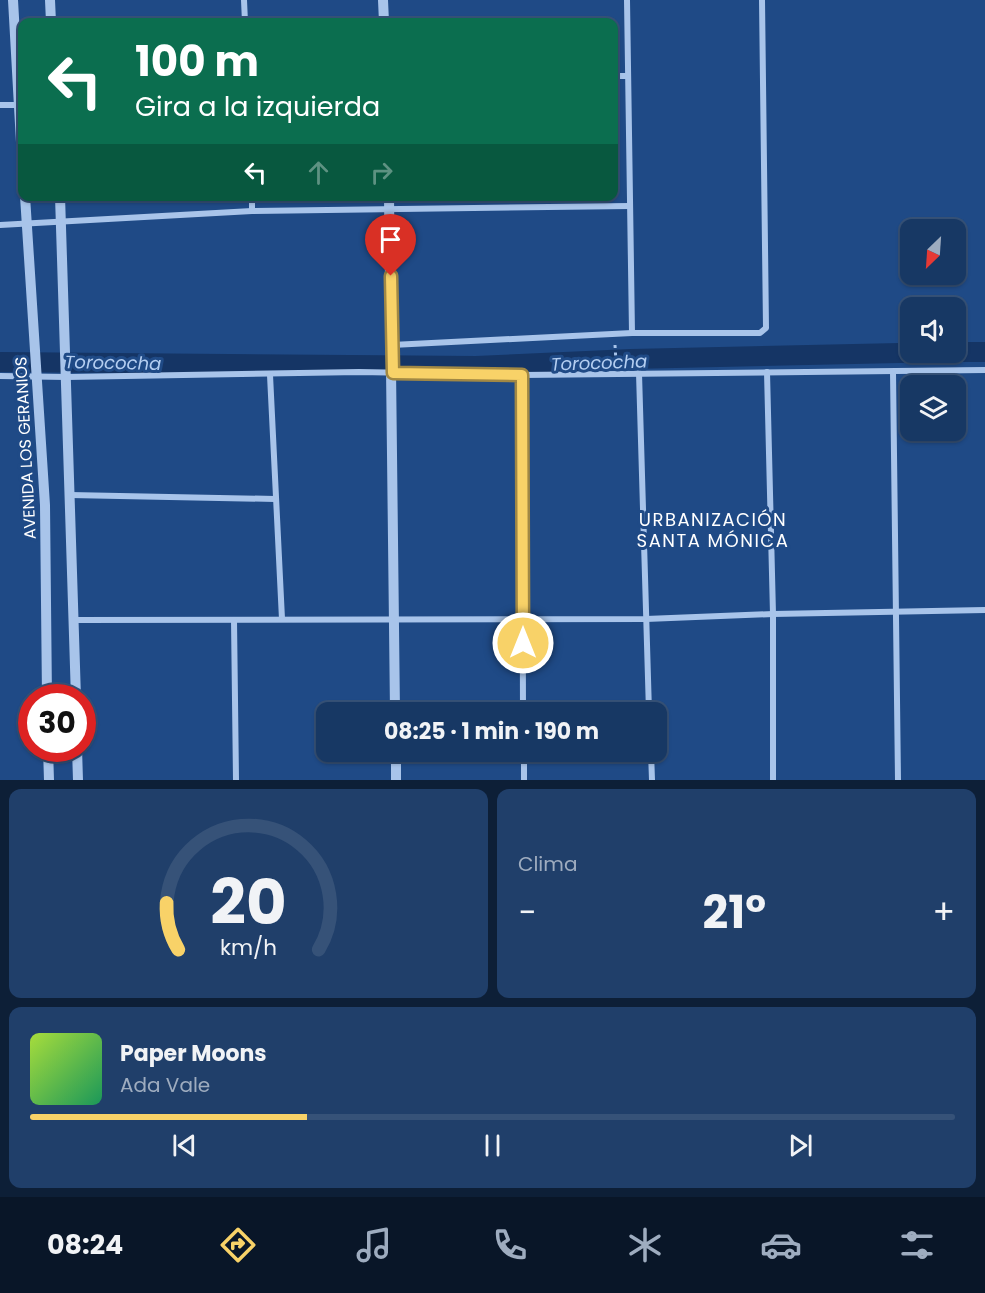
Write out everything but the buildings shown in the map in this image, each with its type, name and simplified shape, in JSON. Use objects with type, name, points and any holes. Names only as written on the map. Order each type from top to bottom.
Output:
[{"type":"street","points":[[13,0],[18,88]]},
{"type":"street","points":[[50,0],[51,18]]},
{"type":"street","points":[[244,0],[245,18]]},
{"type":"street","points":[[383,0],[384,18]]},
{"type":"street","points":[[627,0],[632,333]]},
{"type":"street","points":[[392,345],[632,333],[760,333],[766,328],[762,0]]},
{"type":"street","points":[[618,76],[628,76]]},
{"type":"street","points":[[0,105],[18,105]]},
{"type":"street","name":"AVENIDA LOS GERANIOS","points":[[25,201],[45,505],[48,684]]},
{"type":"street","points":[[60,201],[76,684]]},
{"type":"street","points":[[252,201],[252,212]]},
{"type":"street","points":[[389,201],[393,373],[392,618],[395,702]]},
{"type":"street","points":[[0,225],[62,224],[252,212],[389,208],[630,206]]},
{"type":"street","points":[[0,376],[393,373],[522,375],[985,370]]},
{"type":"street","points":[[767,372],[773,614],[773,780]]},
{"type":"street","points":[[893,372],[898,780]]},
{"type":"street","points":[[639,373],[649,702]]},
{"type":"street","points":[[270,375],[282,619]]},
{"type":"street","points":[[522,375],[524,702]]},
{"type":"street","points":[[70,495],[275,499]]},
{"type":"street","points":[[75,620],[646,619],[985,610]]},
{"type":"street","points":[[234,620],[236,780]]},
{"type":"street","points":[[48,762],[49,780]]},
{"type":"street","points":[[77,762],[78,780]]},
{"type":"street","points":[[396,762],[396,780]]},
{"type":"street","points":[[524,762],[524,780]]},
{"type":"street","points":[[651,762],[652,780]]},
{"type":"path","points":[[615,341],[615,361]]},
{"type":"waterway","name":"Torococha","points":[[966,352],[985,352]]},
{"type":"waterway","name":"Torococha","points":[[0,362],[476,366],[631,359],[900,353]]},
{"type":"district","name":"URBANIZACIÓN SANTA MÓNICA","points":[[713,530]]},
{"type":"route","points":[[391,276],[393,373],[522,375],[523,643]]}]
